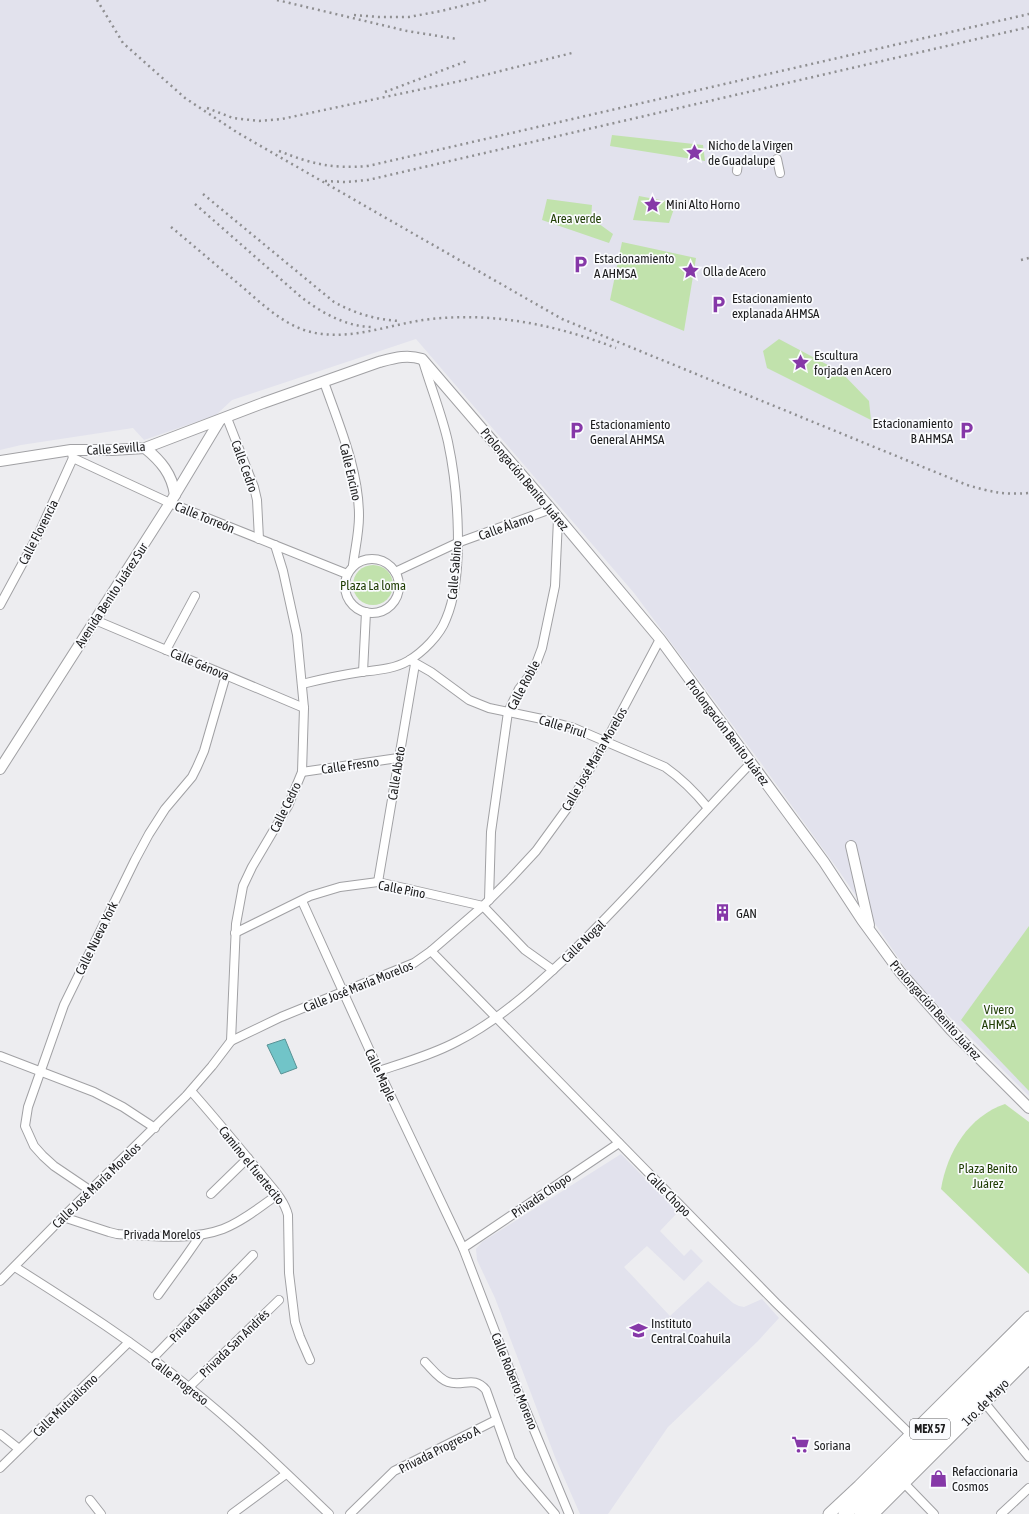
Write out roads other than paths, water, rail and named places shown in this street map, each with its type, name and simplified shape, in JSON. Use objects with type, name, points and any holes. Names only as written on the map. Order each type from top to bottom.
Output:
[{"type":"highway","name":"MEX 57","points":[[861,1514],[879,1488],[987,1378],[1029,1330]]},
{"type":"highway","name":"MEX 57","points":[[987,1378],[1029,1344]]},
{"type":"highway","name":"MEX 57","points":[[835,1512],[879,1488]]},
{"type":"main road","points":[[835,1512],[1029,1317]]},
{"type":"main road","name":"1ro. de Mayo","points":[[873,1514],[903,1482],[1029,1358]]},
{"type":"street","points":[[777,158],[780,173]]},
{"type":"street","points":[[224,419],[263,403],[393,358],[408,356],[422,359]]},
{"type":"street","name":"Prolongación Benito Juárez","points":[[422,359],[660,639],[824,862],[870,931],[900,972],[927,1003],[1029,1108]]},
{"type":"street","name":"Calle Sabino","points":[[302,684],[363,672],[387,669],[412,662],[438,633],[446,620],[455,586],[457,543],[455,485],[448,441],[422,359]]},
{"type":"street","name":"Calle Encino","points":[[324,382],[350,458],[355,483],[359,515],[353,565]]},
{"type":"street","name":"Calle Sevilla","points":[[0,461],[145,448],[224,419]]},
{"type":"street","name":"Avenida Benito Juárez Sur","points":[[0,769],[224,419]]},
{"type":"street","name":"Calle Cedro","points":[[224,419],[254,487],[259,539]]},
{"type":"street","points":[[145,448],[167,469],[173,484],[173,499]]},
{"type":"street","name":"Calle Torreón","points":[[72,454],[259,539],[347,574]]},
{"type":"street","name":"Calle Florencia","points":[[0,605],[4,592],[39,533],[72,454]]},
{"type":"street","name":"Calle Álamo","points":[[395,572],[457,543],[551,510]]},
{"type":"street","name":"Calle Roble","points":[[489,900],[491,826],[508,712],[519,689],[536,664],[542,648],[555,586],[558,519]]},
{"type":"street","name":"Calle Cedro","points":[[231,1041],[236,917],[246,878],[288,806],[302,772],[304,708],[297,635],[283,571],[275,545]]},
{"type":"street","points":[[373,558],[381,560],[388,564],[395,572],[398,577],[399,588],[396,598],[390,607],[380,612],[366,612],[357,609],[350,602],[345,593],[344,583],[347,574],[353,565],[362,560],[373,558]]},
{"type":"street","points":[[166,650],[195,596]]},
{"type":"street","points":[[363,672],[366,612]]},
{"type":"street","name":"Calle Génova","points":[[95,620],[304,708]]},
{"type":"street","name":"Calle José María Morelos","points":[[1,1278],[15,1267],[63,1217],[191,1091],[231,1041],[281,1017],[409,966],[431,951],[483,906],[536,851],[568,807],[606,741],[660,639]]},
{"type":"street","name":"Calle Pirul","points":[[412,662],[431,672],[469,700],[490,708],[567,726],[666,767],[687,784],[708,808]]},
{"type":"street","name":"Calle Abeto","points":[[378,882],[412,662]]},
{"type":"street","name":"Calle Nueva York","points":[[91,1191],[54,1166],[34,1146],[25,1126],[28,1107],[70,991],[135,860],[165,809],[192,777],[197,767],[204,751],[226,675]]},
{"type":"street","name":"Calle Fresno","points":[[302,772],[398,758]]},
{"type":"street","name":"Calle Nogal","points":[[379,1071],[437,1051],[458,1041],[496,1018],[553,970],[608,917],[751,763]]},
{"type":"street","points":[[851,846],[870,931]]},
{"type":"street","name":"Calle Pino","points":[[235,933],[322,891],[378,882],[483,906]]},
{"type":"street","name":"Calle Maple","points":[[302,900],[379,1071],[463,1248]]},
{"type":"street","points":[[483,906],[525,950],[553,970]]},
{"type":"street","name":"Calle Chopo","points":[[431,951],[771,1298],[911,1435]]},
{"type":"street","points":[[0,1056],[94,1092],[155,1128]]},
{"type":"street","name":"Camino el fuertecito","points":[[191,1091],[278,1194],[284,1204],[288,1215],[289,1273],[297,1330],[310,1360]]},
{"type":"street","name":"Privada Chopo","points":[[463,1248],[619,1143]]},
{"type":"street","points":[[211,1194],[248,1158]]},
{"type":"street","name":"Privada Morelos","points":[[63,1217],[117,1234],[200,1236],[234,1224],[278,1194]]},
{"type":"street","points":[[158,1295],[200,1236]]},
{"type":"street","name":"Calle Roberto Moreno","points":[[463,1248],[517,1389],[569,1514]]},
{"type":"street","name":"Privada Nadadores","points":[[152,1359],[253,1255]]},
{"type":"street","name":"Calle Progreso","points":[[15,1267],[129,1342],[189,1387],[240,1430],[329,1514]]},
{"type":"street","name":"Privada San Andrés","points":[[189,1387],[279,1300]]},
{"type":"street","name":"Calle Mutualismo","points":[[0,1468],[129,1342]]},
{"type":"street","points":[[425,1362],[438,1376],[448,1382],[474,1382],[483,1386],[486,1390],[511,1460],[555,1514]]},
{"type":"street","points":[[984,1402],[1029,1457]]},
{"type":"street","name":"Privada Progreso A","points":[[350,1514],[394,1471],[496,1420]]},
{"type":"street","points":[[0,1434],[19,1449]]},
{"type":"street","points":[[232,1514],[286,1474]]},
{"type":"street","points":[[903,1482],[934,1514]]},
{"type":"street","points":[[1001,1514],[1029,1488]]},
{"type":"street","points":[[90,1500],[101,1514]]},
{"type":"water","points":[[285,1039],[297,1068],[281,1074],[267,1045]]},
{"type":"railway","points":[[97,0],[123,43],[185,98],[238,133],[562,319],[967,485],[1012,494],[1029,493]]},
{"type":"railway","points":[[277,0],[407,31],[457,39]]},
{"type":"railway","points":[[354,15],[409,17],[486,0]]},
{"type":"railway","points":[[279,151],[312,162],[333,166],[368,166],[1029,14]]},
{"type":"railway","points":[[325,181],[345,182],[368,180],[1029,27]]},
{"type":"railway","points":[[207,108],[233,118],[259,121],[282,119],[465,80],[572,53]]},
{"type":"railway","points":[[385,92],[467,61]]},
{"type":"railway","points":[[203,194],[334,302],[367,316],[401,321]]},
{"type":"railway","points":[[195,204],[309,303],[334,318],[352,324],[371,327]]},
{"type":"railway","points":[[171,227],[270,310],[286,322],[304,330],[319,334],[349,334],[423,320],[472,317],[545,326],[569,332],[616,348]]},
{"type":"railway","points":[[1021,260],[1029,258]]},
{"type":"place","name":"Nicho de la Virgen de Guadalupe","points":[[695,152]]},
{"type":"place","name":"Mini Alto Horno","points":[[653,204]]},
{"type":"place","name":"Estacionamiento A AHMSA","points":[[581,265]]},
{"type":"place","name":"Olla de Acero","points":[[690,271]]},
{"type":"place","name":"Estacionamiento explanada AHMSA","points":[[719,305]]},
{"type":"place","name":"Escultura forjada en Acero","points":[[801,362]]},
{"type":"place","name":"Estacionamiento B AHMSA","points":[[966,430]]},
{"type":"place","name":"Estacionamiento General AHMSA","points":[[577,431]]},
{"type":"place","name":"GAN","points":[[723,913]]},
{"type":"place","name":"Instituto Central Coahuila","points":[[638,1330]]},
{"type":"place","name":"Soriana","points":[[801,1445]]},
{"type":"place","name":"Refaccionaria Cosmos","points":[[939,1478]]},
{"type":"park label","name":"Area verde","points":[[576,218]]},
{"type":"park label","name":"Plaza La loma","points":[[373,585]]},
{"type":"park label","name":"Vivero AHMSA","points":[[999,1016]]},
{"type":"park label","name":"Plaza Benito Juárez","points":[[988,1176]]}]
